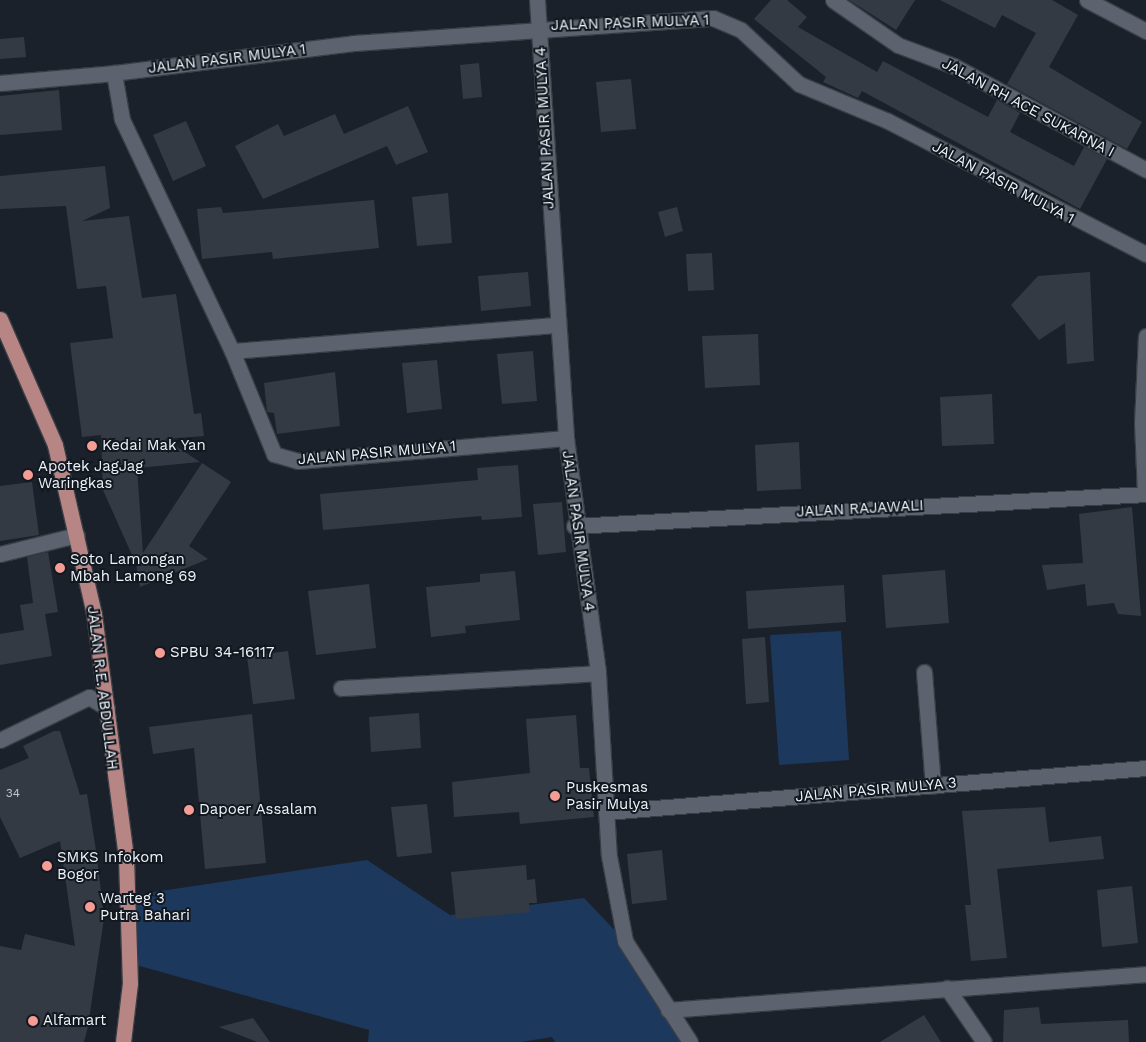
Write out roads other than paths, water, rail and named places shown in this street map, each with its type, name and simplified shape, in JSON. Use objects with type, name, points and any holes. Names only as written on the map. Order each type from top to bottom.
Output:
[{"type":"main road","name":"JALAN R.E. ABDULLAH","points":[[0,318],[54,445],[77,535],[107,708],[110,763],[126,857],[130,983],[123,1042]]},
{"type":"street","name":"JALAN PASIR MULYA 4","points":[[537,0],[557,325],[566,438],[574,526],[598,673],[609,856],[625,941],[690,1042]]},
{"type":"street","name":"JALAN RH ACE SUKARNA I","points":[[833,0],[898,46],[954,66],[1146,170]]},
{"type":"street","points":[[1088,0],[1146,31]]},
{"type":"street","name":"JALAN PASIR MULYA 1","points":[[0,83],[114,73],[354,43],[539,27],[695,17],[726,22],[756,43],[798,84],[888,121],[1146,254]]},
{"type":"street","name":"JALAN PASIR MULYA 1","points":[[114,73],[122,119],[232,351],[270,446],[288,460],[566,438]]},
{"type":"street","points":[[232,351],[557,325]]},
{"type":"street","points":[[1145,494],[1146,336]]},
{"type":"street","name":"JALAN RAJAWALI","points":[[574,526],[1145,494]]},
{"type":"street","points":[[0,554],[77,535]]},
{"type":"street","points":[[924,672],[933,786]]},
{"type":"street","points":[[341,688],[598,673]]},
{"type":"street","points":[[0,740],[89,697],[107,708]]},
{"type":"street","name":"JALAN PASIR MULYA 3","points":[[606,812],[1146,768]]},
{"type":"street","points":[[668,1010],[1146,974]]},
{"type":"street","points":[[947,988],[984,1042]]},
{"type":"place","name":"Kedai Mak Yan","points":[[92,446]]},
{"type":"place","name":"Apotek JagJag Waringkas","points":[[28,475]]},
{"type":"place","name":"Soto Lamongan Mbah Lamong 69","points":[[60,568]]},
{"type":"place","name":"SPBU 34-16117","points":[[160,653]]},
{"type":"place","name":"Puskesmas Pasir Mulya","points":[[555,796]]},
{"type":"place","name":"Dapoer Assalam","points":[[189,810]]},
{"type":"place","name":"SMKS Infokom Bogor","points":[[47,866]]},
{"type":"place","name":"Warteg 3 Putra Bahari","points":[[90,907]]},
{"type":"place","name":"Alfamart","points":[[33,1021]]}]
